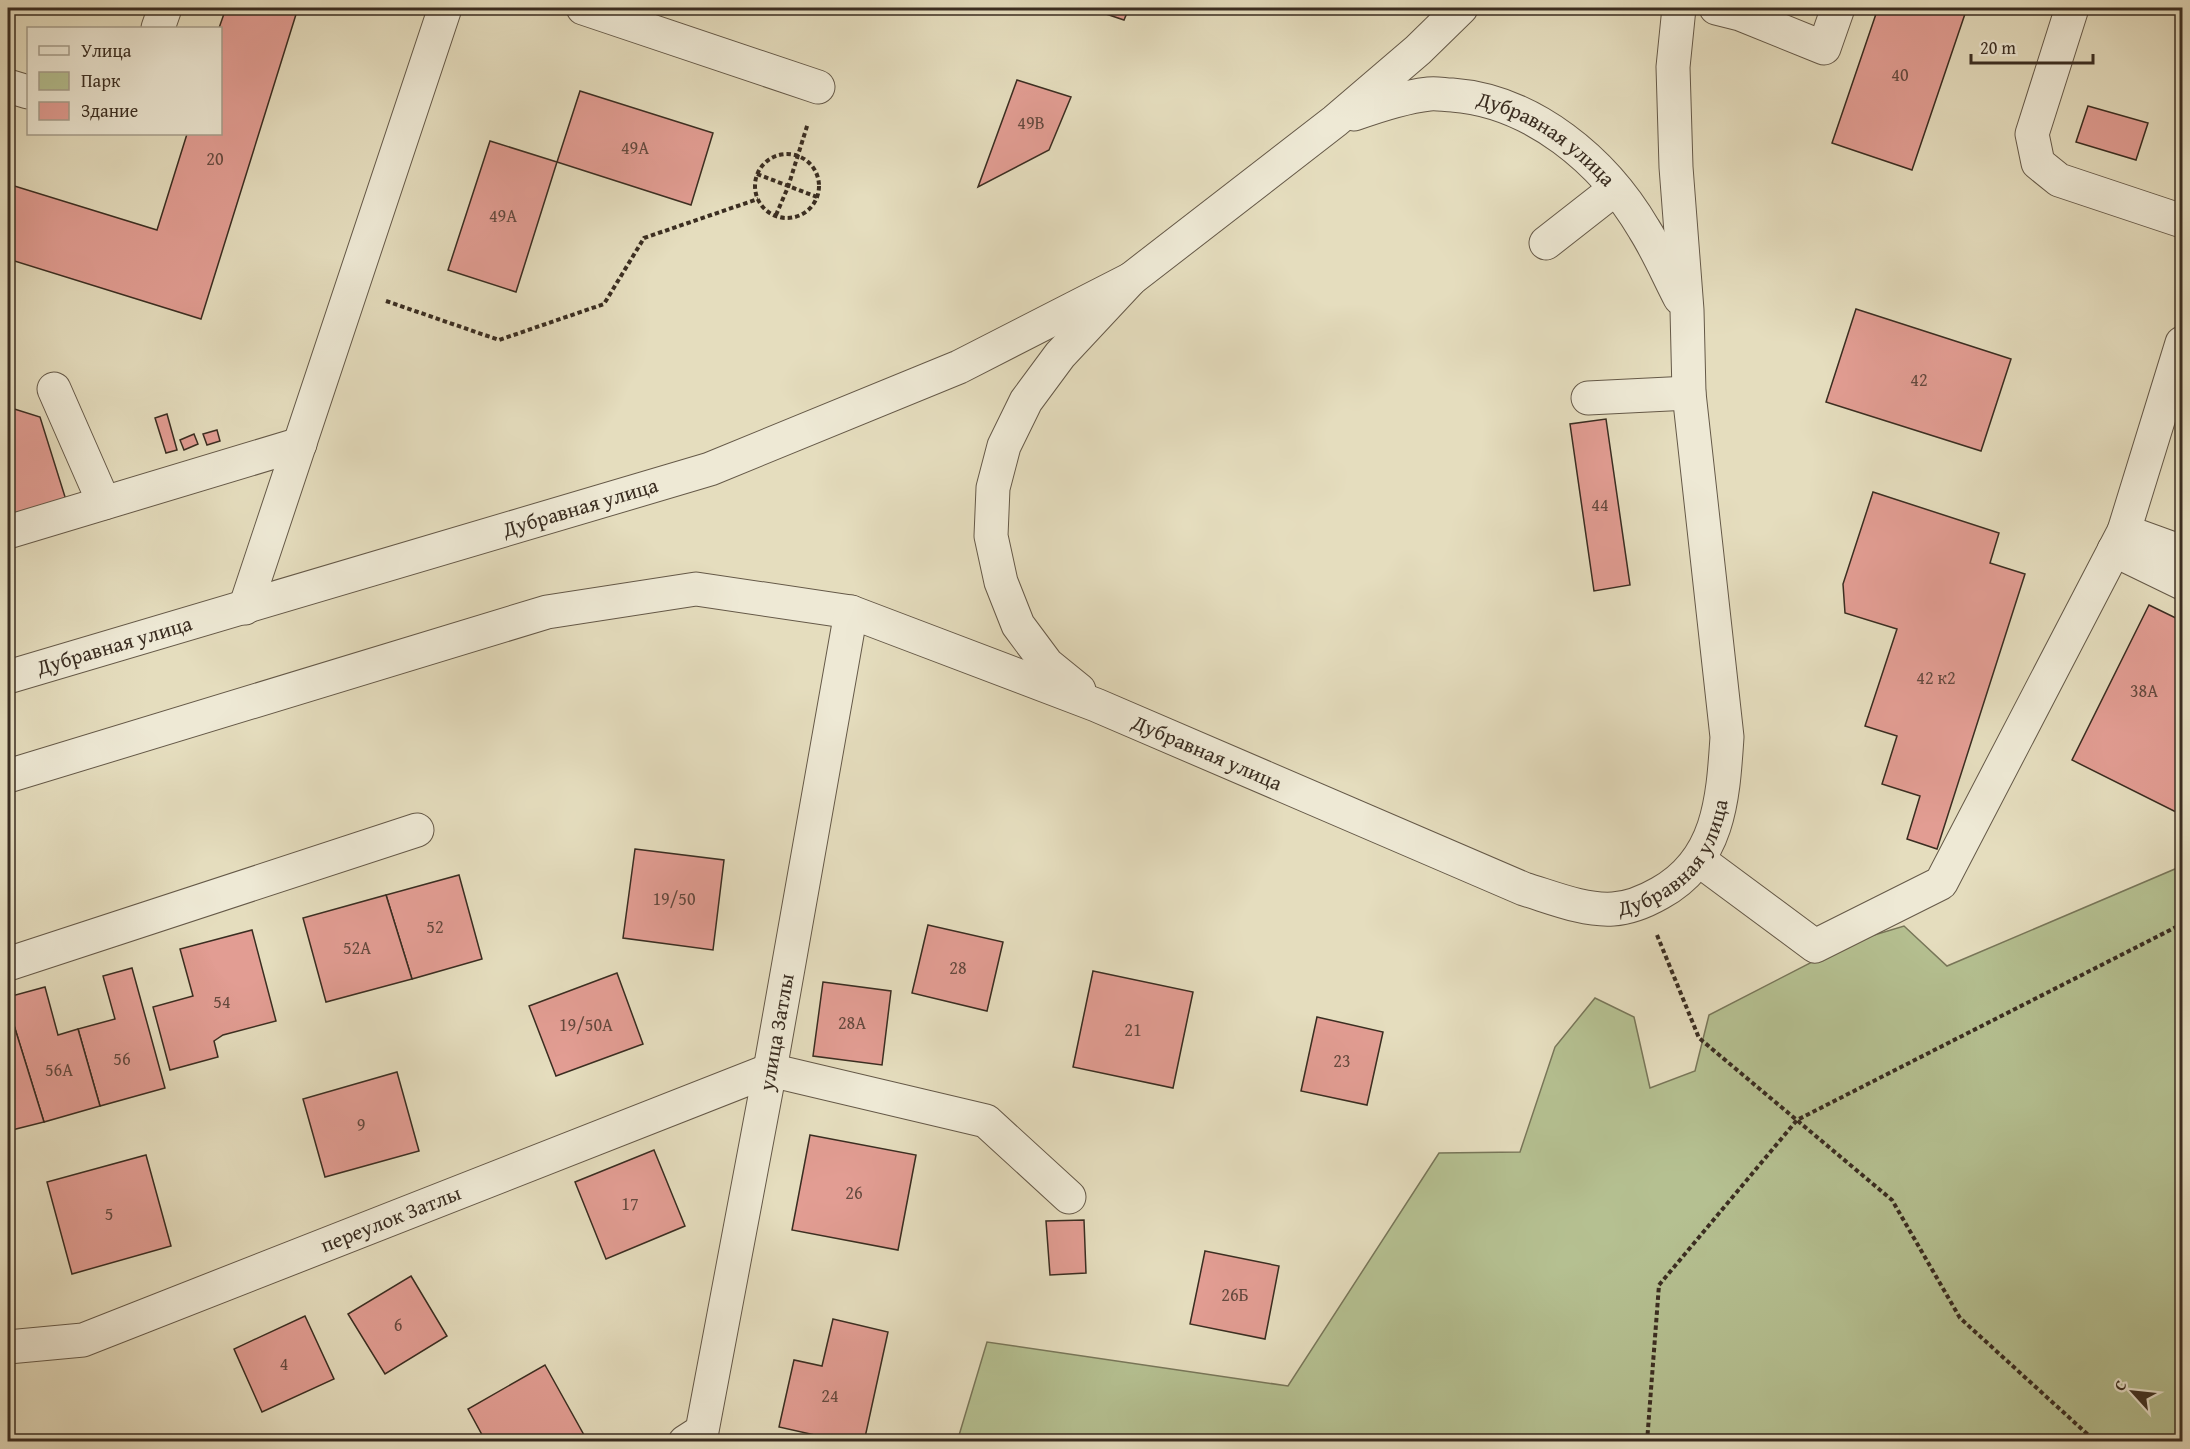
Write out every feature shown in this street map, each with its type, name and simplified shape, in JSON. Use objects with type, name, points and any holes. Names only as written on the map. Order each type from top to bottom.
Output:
[{"type":"street","points":[[159,27],[165,8]]},
{"type":"street","points":[[246,608],[445,8]]},
{"type":"street","points":[[583,8],[818,87]]},
{"type":"street","name":"Дубравная улица","points":[[1096,705],[1047,664],[1018,625],[1001,582],[991,536],[993,488],[1004,446],[1026,401],[1060,355],[1131,279],[1335,122],[1418,50],[1461,8]]},
{"type":"street","name":"Дубравная улица","points":[[8,776],[547,612],[696,589],[851,612],[1096,705],[1524,889],[1575,905],[1613,909],[1644,902],[1674,885],[1699,860],[1714,828],[1724,788],[1727,737],[1689,393],[1687,310],[1675,156],[1673,67],[1679,8]]},
{"type":"street","points":[[1716,8],[1740,14],[1824,48],[1838,8]]},
{"type":"street","points":[[2072,8],[2032,134],[2038,163],[2059,180],[2182,221]]},
{"type":"street","points":[[8,86],[27,92]]},
{"type":"street","name":"Дубравная улица","points":[[1335,122],[1392,101],[1432,94],[1475,97],[1512,109],[1546,127],[1583,154],[1615,189],[1644,228],[1687,310]]},
{"type":"street","points":[[1546,243],[1615,189]]},
{"type":"street","name":"Дубравная улица","points":[[8,677],[710,469],[959,368],[1131,279]]},
{"type":"street","points":[[1699,860],[1815,946],[1941,883],[2119,541],[2182,343]]},
{"type":"street","points":[[54,389],[104,503]]},
{"type":"street","points":[[1588,398],[1689,393]]},
{"type":"street","points":[[8,532],[300,444]]},
{"type":"street","points":[[2119,541],[2182,552]]},
{"type":"street","points":[[2119,541],[2182,583]]},
{"type":"street","name":"улица Затлы","points":[[685,1442],[702,1431],[770,1070],[851,612]]},
{"type":"street","points":[[8,964],[417,830]]},
{"type":"street","points":[[770,1070],[986,1121],[1069,1197]]},
{"type":"street","name":"переулок Затлы","points":[[8,1347],[83,1340],[770,1070]]},
{"type":"path","points":[[786,154],[798,156],[808,162],[816,172],[817,197],[810,207],[800,214],[788,217],[776,215],[766,209],[758,199],[755,187],[757,174],[763,164],[774,157],[786,154]]},
{"type":"path","points":[[776,215],[798,156]]},
{"type":"path","points":[[757,174],[817,197]]},
{"type":"path","points":[[351,289],[499,340],[604,304],[644,238],[758,199]]},
{"type":"path","points":[[1644,902],[1699,1038],[1892,1200],[1960,1318],[2096,1442]]},
{"type":"path","points":[[1647,1442],[1659,1285],[1797,1120],[2182,924]]},
{"type":"green space","points":[[2182,866],[2182,1441],[957,1442],[987,1342],[1288,1386],[1439,1153],[1520,1152],[1555,1047],[1595,998],[1634,1017],[1650,1088],[1695,1071],[1709,1015],[1851,942],[1904,926],[1947,966]]},
{"type":"building","points":[[226,8],[298,8],[201,319],[8,259],[8,184],[157,230],[187,135],[222,135],[222,27],[219,27]]},
{"type":"building","points":[[1088,8],[1129,8],[1124,20]]},
{"type":"building","points":[[1878,8],[1967,8],[1912,170],[1832,143]]},
{"type":"building","points":[[1017,80],[1071,97],[1049,150],[978,187]]},
{"type":"building","points":[[580,91],[713,133],[691,205],[557,162]]},
{"type":"building","points":[[2088,106],[2148,123],[2136,160],[2076,142]]},
{"type":"building","points":[[490,141],[557,162],[516,292],[448,270]]},
{"type":"building","points":[[1856,309],[2011,359],[1981,451],[1826,402]]},
{"type":"building","points":[[8,407],[40,417],[66,500],[8,518]]},
{"type":"building","points":[[167,414],[177,450],[166,453],[155,418]]},
{"type":"building","points":[[1606,419],[1630,585],[1594,591],[1570,424]]},
{"type":"building","points":[[217,430],[220,441],[207,445],[203,434]]},
{"type":"building","points":[[194,434],[198,444],[184,450],[180,440]]},
{"type":"building","points":[[2182,483],[2182,503],[2176,501]]},
{"type":"building","points":[[1873,492],[1999,533],[1990,563],[2025,574],[1937,849],[1907,839],[1920,796],[1882,784],[1897,736],[1865,726],[1897,629],[1845,613],[1843,584]]},
{"type":"building","points":[[2149,605],[2182,621],[2182,815],[2072,760]]},
{"type":"building","points":[[635,849],[724,860],[713,950],[623,938]]},
{"type":"building","points":[[459,875],[482,959],[412,979],[386,895]]},
{"type":"building","points":[[386,895],[412,979],[326,1002],[303,918]]},
{"type":"building","points":[[928,925],[1003,942],[987,1011],[912,993]]},
{"type":"building","points":[[252,930],[276,1021],[223,1035],[214,1041],[218,1057],[170,1070],[153,1007],[193,996],[180,949]]},
{"type":"building","points":[[132,968],[165,1088],[100,1106],[78,1029],[115,1019],[103,976]]},
{"type":"building","points":[[1093,971],[1193,992],[1173,1088],[1073,1067]]},
{"type":"building","points":[[617,973],[643,1044],[556,1076],[529,1006]]},
{"type":"building","points":[[823,982],[891,991],[882,1065],[813,1056]]},
{"type":"building","points":[[45,987],[58,1035],[78,1029],[100,1106],[44,1122],[8,1006],[8,997]]},
{"type":"building","points":[[8,1006],[44,1122],[8,1131]]},
{"type":"building","points":[[1317,1017],[1383,1032],[1367,1105],[1301,1091]]},
{"type":"building","points":[[397,1072],[419,1151],[325,1177],[303,1099]]},
{"type":"building","points":[[810,1135],[916,1155],[898,1250],[792,1230]]},
{"type":"building","points":[[654,1150],[685,1226],[606,1259],[575,1182]]},
{"type":"building","points":[[146,1155],[171,1246],[72,1274],[47,1182]]},
{"type":"building","points":[[1084,1220],[1086,1273],[1050,1275],[1046,1221]]},
{"type":"building","points":[[1205,1251],[1279,1266],[1265,1339],[1190,1324]]},
{"type":"building","points":[[411,1276],[447,1336],[385,1374],[348,1314]]},
{"type":"building","points":[[305,1316],[334,1379],[262,1412],[234,1349]]},
{"type":"building","points":[[833,1319],[888,1332],[864,1442],[846,1442],[779,1427],[794,1360],[822,1366]]},
{"type":"building","points":[[545,1365],[584,1435],[573,1442],[486,1442],[468,1409]]}]
